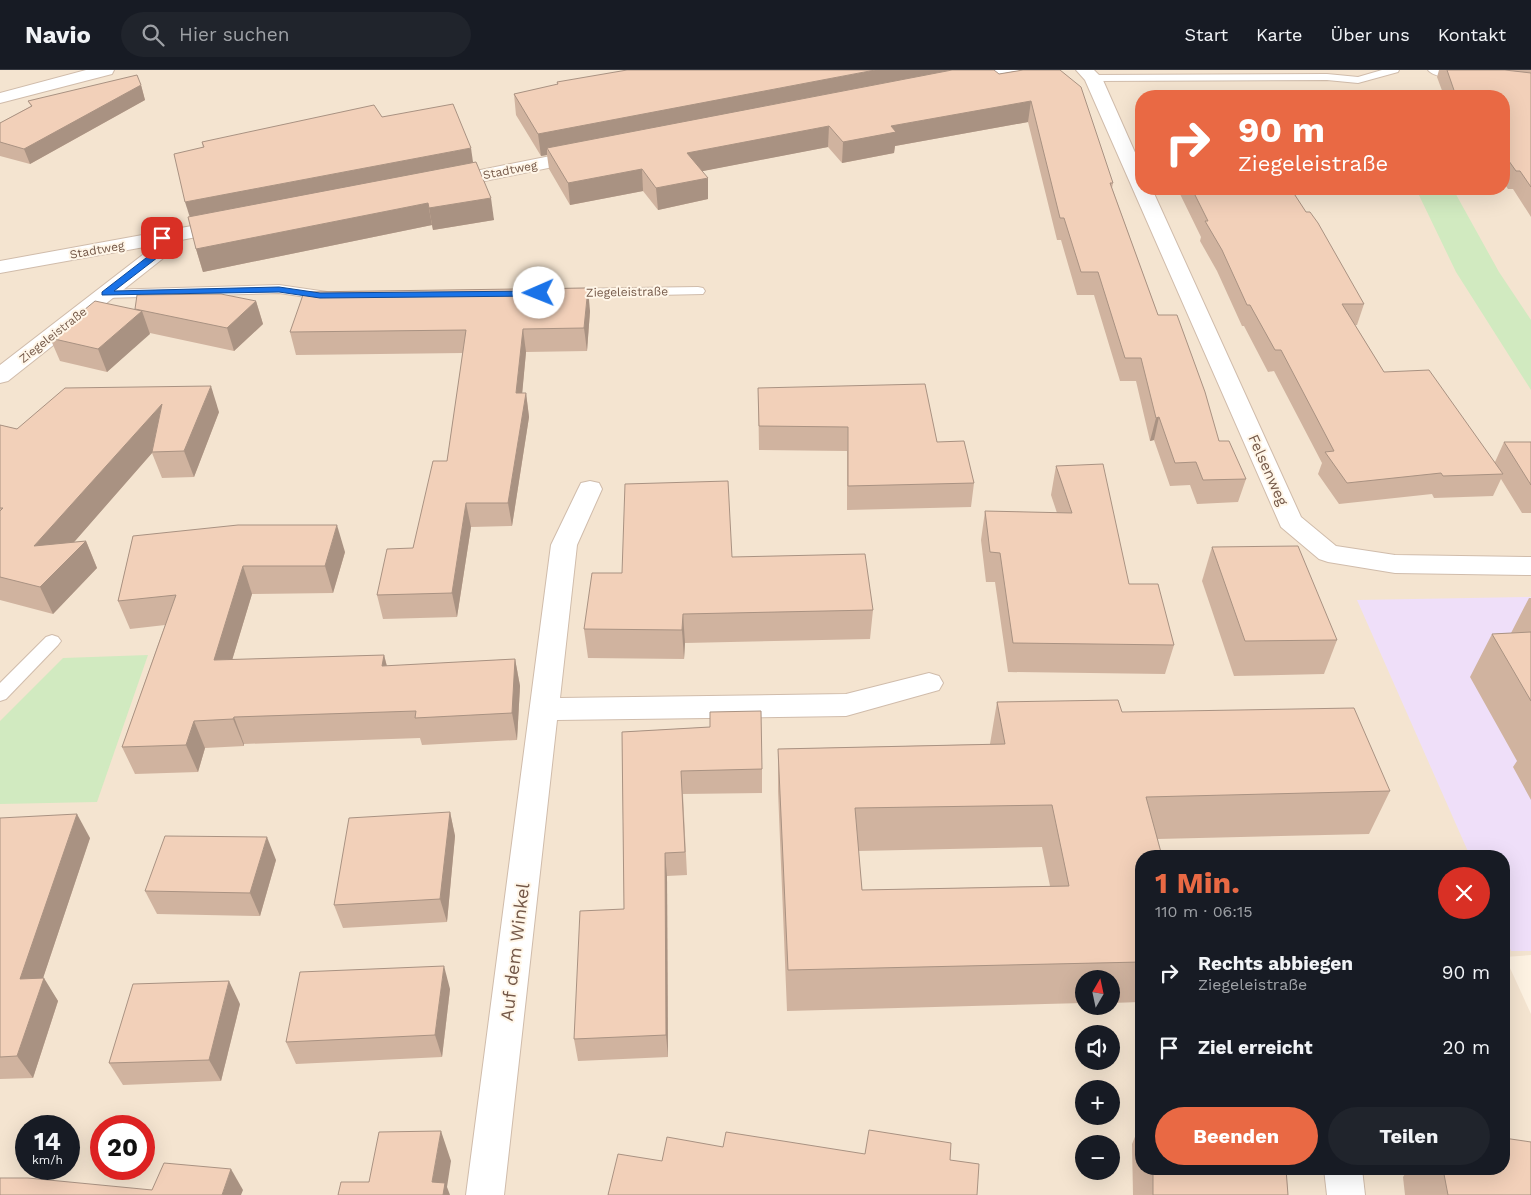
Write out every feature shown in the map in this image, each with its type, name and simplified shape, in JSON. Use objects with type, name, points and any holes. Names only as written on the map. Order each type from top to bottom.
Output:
[{"type":"street","points":[[0,98],[106,70]]},
{"type":"street","points":[[941,85],[1018,70]]},
{"type":"street","points":[[1436,70],[1454,75],[1531,84]]},
{"type":"street","name":"Felsenweg","points":[[1088,74],[1135,173]]},
{"type":"street","name":"Stadtweg","points":[[426,186],[601,152]]},
{"type":"street","name":"Felsenweg","points":[[1145,195],[1290,521],[1328,553],[1395,564],[1531,566]]},
{"type":"street","name":"Stadtweg","points":[[0,267],[250,221]]},
{"type":"street","name":"Ziegeleistraße","points":[[0,376],[159,252],[162,238]]},
{"type":"street","name":"Auf dem Winkel","points":[[485,1195],[564,545],[590,489]]},
{"type":"street","points":[[544,709],[846,705],[929,683]]},
{"type":"street","points":[[1344,1175],[1346,1195]]},
{"type":"lane","points":[[1088,74],[1327,77],[1358,80],[1394,70]]},
{"type":"lane","points":[[105,294],[279,289],[320,296],[340,296]]},
{"type":"lane","name":"Ziegeleistraße","points":[[549,293],[698,291]]},
{"type":"lane","points":[[0,694],[52,641]]},
{"type":"shaded area","points":[[0,70],[1531,70],[1531,955],[1510,957],[1510,850],[1135,850],[1135,1175],[1510,1175],[1510,968],[1531,1014],[1531,1195],[0,1195]]},
{"type":"shaded area","points":[[1531,597],[1531,951],[1511,951],[1510,949],[1510,850],[1467,850],[1357,600]]},
{"type":"green space","points":[[1419,195],[1456,195],[1499,272],[1531,320],[1531,390],[1456,272]]},
{"type":"green space","points":[[148,655],[97,802],[0,804],[0,721],[63,658]]},
{"type":"building","points":[[627,70],[875,70],[538,134],[514,94],[558,84],[557,82]]},
{"type":"building","points":[[952,70],[994,70],[999,74],[1023,70],[1060,70],[1081,87],[1113,183],[1110,183],[1158,315],[1177,315],[1205,392],[1219,441],[1229,441],[1246,479],[1203,480],[1196,462],[1175,463],[1159,417],[1156,418],[1141,358],[1125,358],[1098,272],[1081,272],[1064,218],[1060,218],[1031,101],[891,126],[896,132],[843,142],[829,126],[687,153],[708,178],[656,188],[642,169],[568,183],[547,148]]},
{"type":"building","points":[[1447,70],[1505,70],[1531,73],[1531,187],[1520,171],[1516,171],[1510,162],[1510,90],[1454,90]]},
{"type":"building","points":[[137,75],[141,85],[24,149],[0,142],[0,123],[32,106],[28,101]]},
{"type":"building","points":[[453,104],[471,148],[185,202],[174,154],[204,147],[202,142],[374,105],[382,117]]},
{"type":"building","points":[[476,162],[491,198],[429,208],[428,203],[196,249],[188,217]]},
{"type":"building","points":[[1195,195],[1295,195],[1306,212],[1310,212],[1318,223],[1364,304],[1342,304],[1384,372],[1429,370],[1503,474],[1443,476],[1441,473],[1347,483],[1325,452],[1334,451],[1281,350],[1275,350],[1250,305],[1247,305],[1222,250],[1205,221],[1208,221]]},
{"type":"building","points":[[588,288],[584,328],[523,329],[516,393],[526,393],[508,503],[466,503],[452,593],[377,595],[387,549],[413,548],[433,461],[447,461],[466,330],[290,332],[304,292]]},
{"type":"building","points":[[221,294],[256,301],[227,328],[135,309],[137,295]]},
{"type":"building","points":[[95,301],[142,311],[98,349],[50,338]]},
{"type":"building","points":[[925,384],[937,442],[964,441],[974,483],[848,486],[848,427],[759,426],[758,388]]},
{"type":"building","points":[[211,386],[184,451],[152,452],[162,404],[34,546],[86,541],[40,587],[0,577],[0,511],[3,508],[0,508],[0,425],[17,429],[65,388]]},
{"type":"building","points":[[1504,442],[1531,442],[1531,485]]},
{"type":"building","points":[[1103,464],[1129,584],[1158,584],[1174,645],[1013,643],[1000,553],[990,552],[985,511],[1072,513],[1056,466]]},
{"type":"building","points":[[728,481],[732,557],[865,554],[873,610],[683,614],[682,630],[584,629],[592,573],[622,573],[625,484]]},
{"type":"building","points":[[238,525],[337,525],[325,566],[243,566],[214,660],[384,655],[382,666],[515,659],[512,713],[415,718],[416,711],[234,717],[233,719],[194,721],[186,745],[122,747],[176,595],[118,601],[133,536]]},
{"type":"building","points":[[1298,546],[1337,640],[1245,641],[1212,547]]},
{"type":"building","points":[[1531,632],[1531,701],[1492,634]]},
{"type":"building","points":[[1118,700],[1122,712],[1354,708],[1390,791],[1146,797],[1160,850],[1135,850],[1135,962],[788,970],[778,749],[1005,744],[997,702]],"holes":[[[1052,805],[1069,886],[862,890],[855,808]]]},
{"type":"building","points":[[761,711],[762,769],[681,771],[685,852],[665,853],[666,1035],[574,1039],[580,911],[624,909],[622,732],[710,727],[710,712]]},
{"type":"building","points":[[450,812],[440,899],[334,905],[349,818]]},
{"type":"building","points":[[77,814],[20,979],[44,978],[17,1056],[0,1057],[0,818]]},
{"type":"building","points":[[165,836],[267,837],[250,893],[145,891]]},
{"type":"building","points":[[444,966],[435,1035],[286,1042],[300,972]]},
{"type":"building","points":[[229,981],[209,1060],[109,1063],[133,984]]},
{"type":"building","points":[[869,1130],[951,1143],[950,1160],[979,1164],[977,1195],[608,1195],[618,1154],[662,1161],[667,1137],[723,1147],[726,1132],[865,1154]]},
{"type":"building","points":[[441,1131],[432,1182],[445,1183],[443,1195],[338,1195],[341,1182],[369,1182],[379,1132]]},
{"type":"building","points":[[1510,1139],[1531,1142],[1531,1195],[1448,1195],[1444,1175],[1510,1175]]},
{"type":"building","points":[[164,1163],[231,1169],[222,1195],[0,1195],[0,1178],[49,1180],[152,1190]]},
{"type":"building","points":[[1153,1175],[1286,1175],[1288,1195],[1153,1195]]},
{"type":"route","points":[[162,238],[159,252],[105,294],[279,289],[320,296],[539,293]]}]
